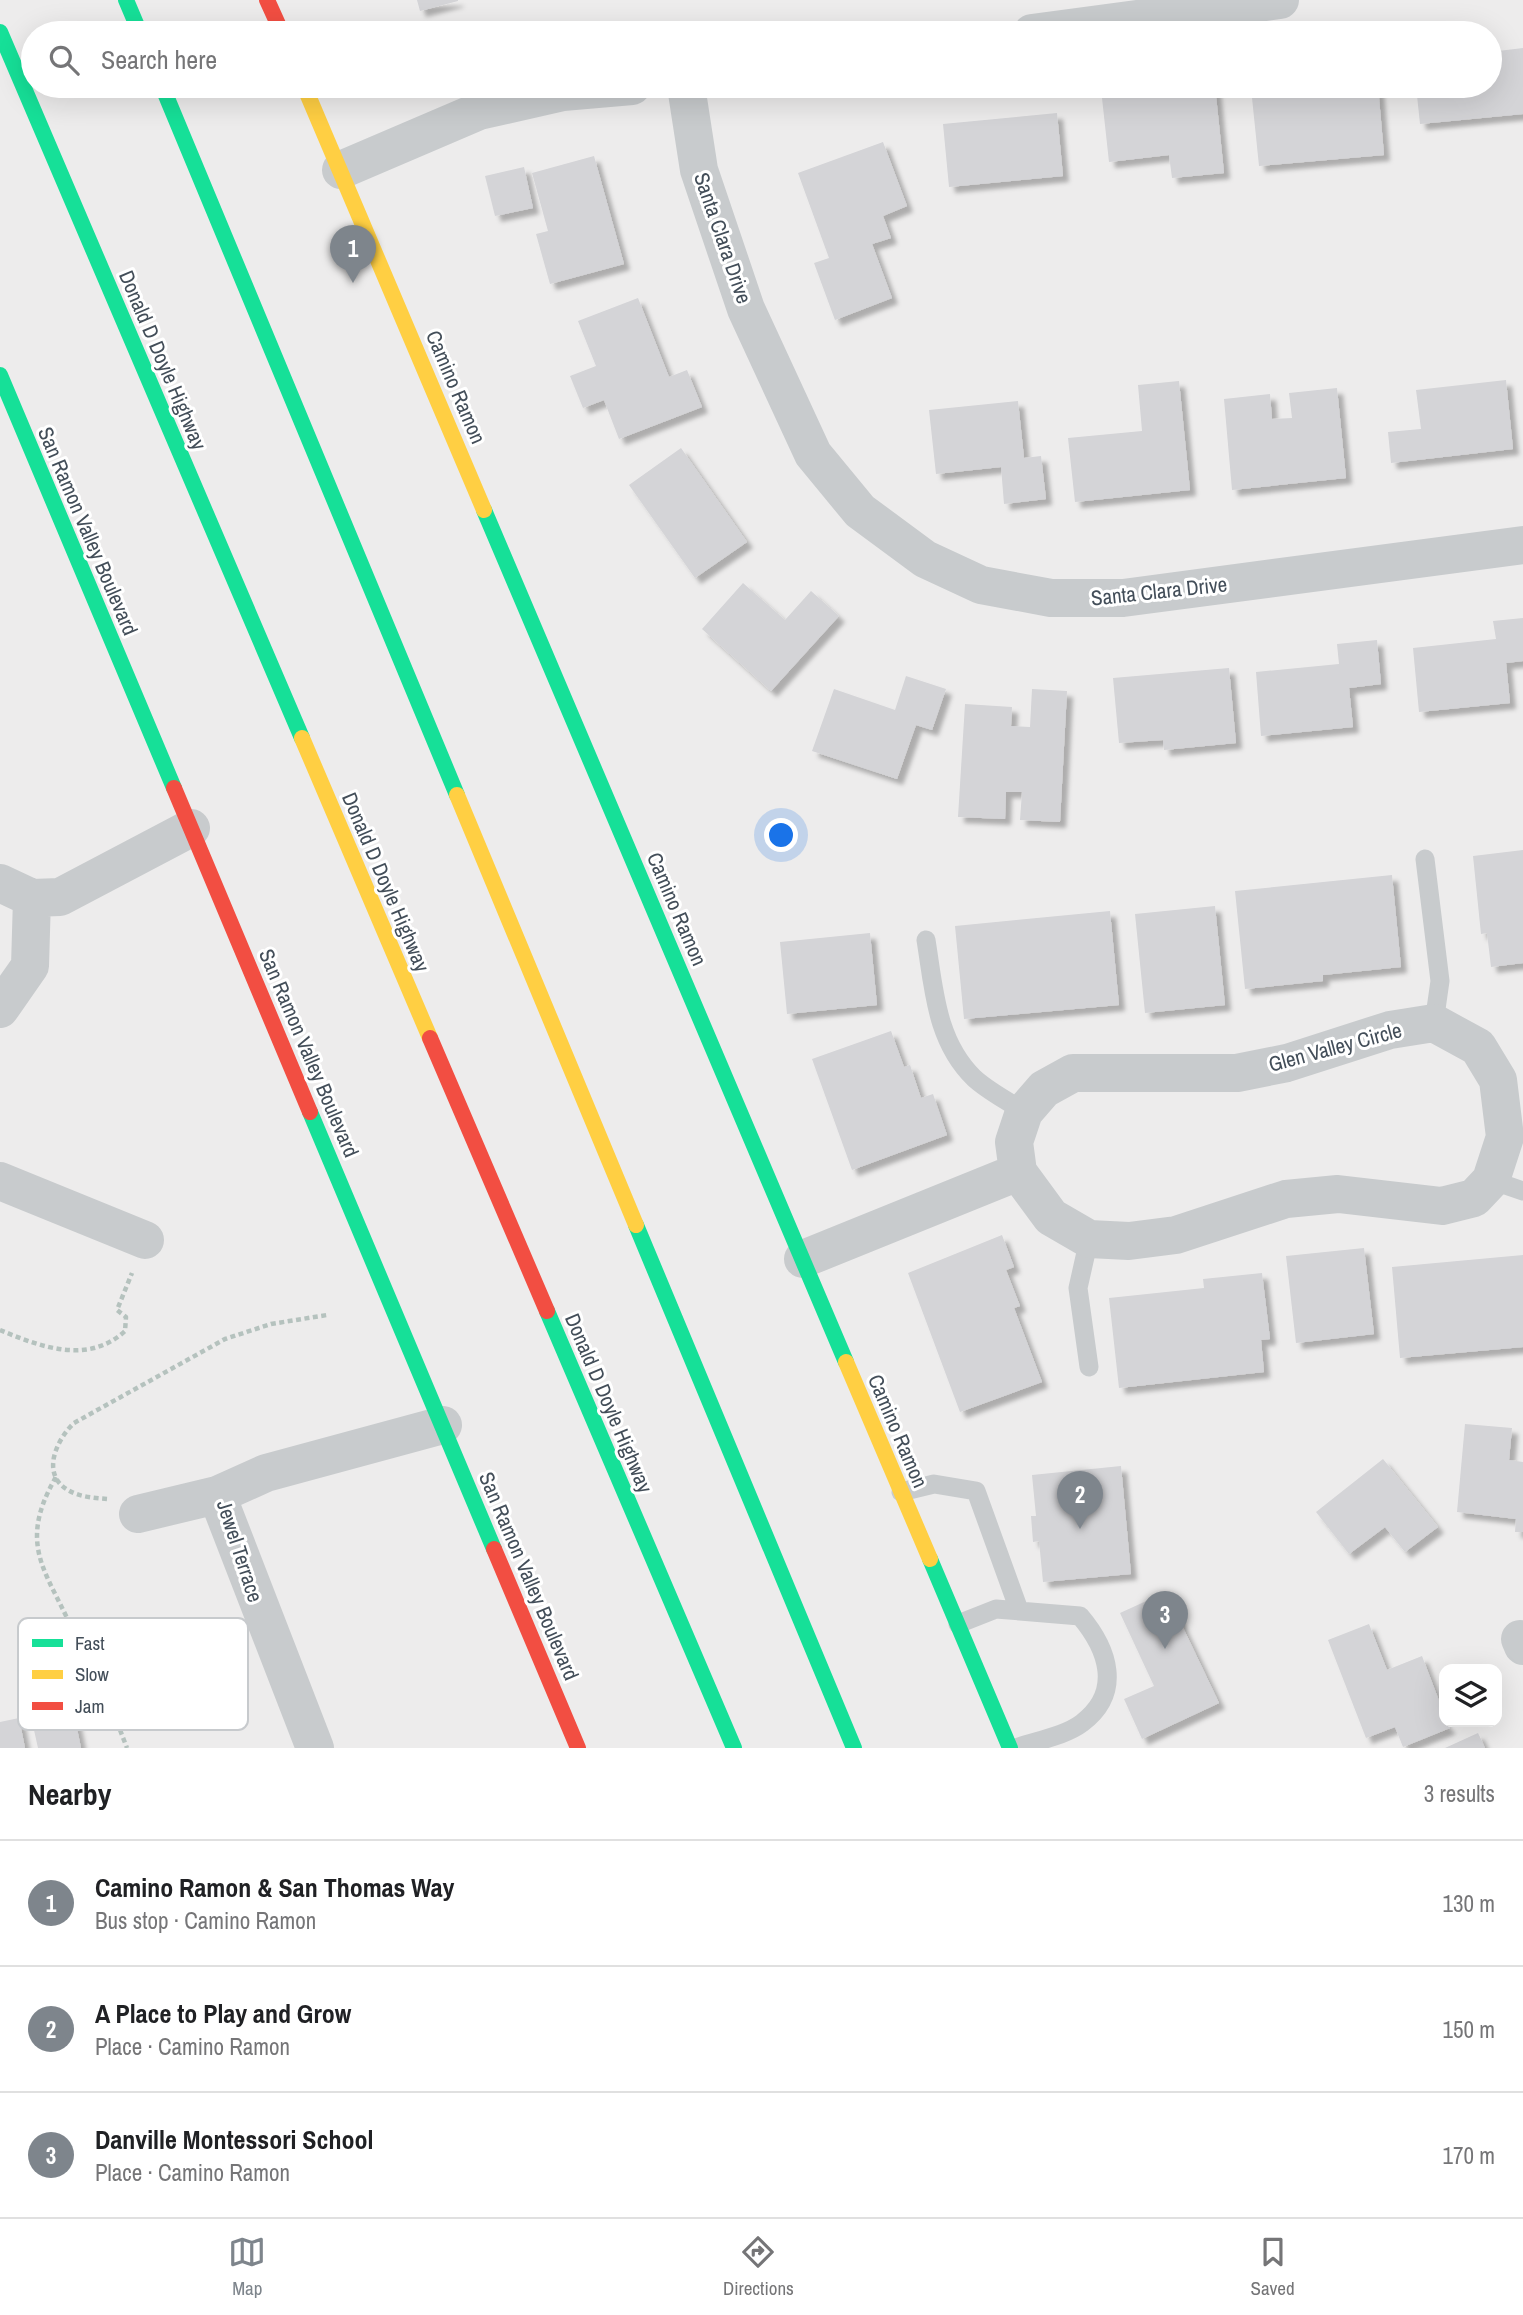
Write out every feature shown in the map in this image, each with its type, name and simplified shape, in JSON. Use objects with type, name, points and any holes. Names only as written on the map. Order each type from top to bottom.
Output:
[{"type":"main road","points":[[127,0],[135,21]]},
{"type":"main road","points":[[267,0],[277,21]]},
{"type":"main road","name":"Donald D Doyle Highway","points":[[0,32],[21,81]]},
{"type":"main road","name":"Donald D Doyle Highway","points":[[28,98],[733,1748]]},
{"type":"main road","points":[[167,98],[854,1748]]},
{"type":"main road","name":"Camino Ramon","points":[[309,98],[1010,1748]]},
{"type":"main road","name":"San Ramon Valley Boulevard","points":[[0,375],[578,1748]]},
{"type":"street","points":[[1122,21],[1280,0]]},
{"type":"street","points":[[341,170],[480,111],[537,98]]},
{"type":"street","name":"Santa Clara Drive","points":[[688,98],[699,170],[746,309],[813,454],[860,511],[925,559],[981,585],[1051,598],[1122,598],[1523,545]]},
{"type":"street","points":[[0,1009],[30,966],[16,890],[60,897],[191,828]]},
{"type":"street","points":[[803,1259],[1018,1172],[1051,1217],[1088,1239],[1129,1241],[1176,1235],[1286,1199],[1338,1194],[1442,1206],[1507,1186],[1505,1137],[1498,1080],[1478,1047],[1434,1023]]},
{"type":"street","name":"Glen Valley Circle","points":[[1018,1172],[1014,1142],[1024,1112],[1044,1088],[1073,1073],[1237,1073],[1287,1063],[1390,1030],[1434,1023]]},
{"type":"street","points":[[0,1181],[145,1240]]},
{"type":"street","name":"Jewel Terrace","points":[[315,1748],[216,1495],[266,1473],[443,1424]]},
{"type":"street","points":[[138,1514],[216,1495]]},
{"type":"lane","points":[[1425,859],[1440,981],[1434,1023]]},
{"type":"lane","points":[[926,940],[939,1021],[954,1053],[975,1078],[1024,1112]]},
{"type":"lane","points":[[1088,1239],[1078,1288],[1089,1367]]},
{"type":"lane","points":[[901,1492],[934,1484],[976,1491],[1019,1609]]},
{"type":"lane","points":[[958,1624],[996,1609],[1019,1609],[1080,1616],[1098,1637],[1109,1679],[1100,1703],[1081,1724],[1016,1748]]},
{"type":"path","points":[[0,1330],[42,1346],[72,1351],[101,1347],[116,1339],[125,1331],[126,1317],[117,1310],[145,1240]]},
{"type":"path","points":[[138,1514],[118,1500],[71,1492],[61,1485],[56,1476],[53,1459],[55,1446],[62,1434],[74,1423],[225,1339],[271,1324],[327,1315]]},
{"type":"path","points":[[56,1476],[41,1502],[36,1533],[37,1558],[68,1618]]},
{"type":"path","points":[[120,1730],[127,1748]]},
{"type":"building","points":[[417,0],[458,0],[458,1],[420,11]]},
{"type":"building","points":[[1523,48],[1523,114],[1420,124],[1417,98],[1502,98],[1502,51]]},
{"type":"building","points":[[1102,98],[1216,98],[1224,173],[1172,178],[1169,155],[1109,162]]},
{"type":"building","points":[[1252,98],[1379,98],[1384,155],[1259,166]]},
{"type":"building","points":[[1057,113],[1063,176],[949,187],[943,124]]},
{"type":"building","points":[[883,142],[907,206],[883,216],[891,238],[872,244],[892,298],[835,320],[814,263],[829,258],[798,173]]},
{"type":"building","points":[[594,156],[624,264],[550,284],[536,234],[548,231],[532,173]]},
{"type":"building","points":[[524,167],[533,208],[495,216],[485,176]]},
{"type":"building","points":[[638,298],[669,377],[687,370],[702,407],[619,439],[604,400],[583,408],[570,376],[596,366],[578,321]]},
{"type":"building","points":[[1506,380],[1513,449],[1391,463],[1388,432],[1421,429],[1416,390]]},
{"type":"building","points":[[1179,381],[1190,490],[1075,502],[1068,438],[1142,431],[1138,385]]},
{"type":"building","points":[[1337,388],[1346,478],[1232,490],[1224,399],[1270,394],[1272,419],[1292,418],[1289,393]]},
{"type":"building","points":[[1018,401],[1024,458],[1041,456],[1046,499],[1004,504],[1001,467],[936,474],[929,410]]},
{"type":"building","points":[[681,448],[747,542],[695,578],[629,485]]},
{"type":"building","points":[[743,583],[785,620],[811,591],[839,616],[771,691],[702,629]]},
{"type":"building","points":[[1523,618],[1523,661],[1506,663],[1510,703],[1419,712],[1413,648],[1496,639],[1493,621]]},
{"type":"building","points":[[1377,640],[1381,684],[1349,688],[1353,727],[1261,736],[1256,672],[1339,664],[1337,644]]},
{"type":"building","points":[[1229,668],[1236,743],[1164,750],[1163,740],[1119,743],[1113,678]]},
{"type":"building","points":[[906,676],[946,689],[932,730],[916,725],[897,779],[812,751],[834,689],[895,710]]},
{"type":"building","points":[[1032,689],[1067,691],[1060,822],[1020,820],[1022,792],[1006,792],[1005,819],[958,817],[965,704],[1012,707],[1011,726],[1030,727]]},
{"type":"building","points":[[1523,850],[1523,963],[1491,967],[1487,933],[1481,934],[1473,856]]},
{"type":"building","points":[[1392,875],[1401,967],[1323,975],[1323,981],[1245,989],[1235,891]]},
{"type":"building","points":[[1215,906],[1225,1005],[1145,1013],[1135,914]]},
{"type":"building","points":[[1110,911],[1119,1005],[964,1019],[955,926]]},
{"type":"building","points":[[870,933],[877,1005],[787,1014],[780,942]]},
{"type":"building","points":[[891,1031],[904,1067],[910,1065],[921,1098],[933,1094],[947,1135],[852,1170],[812,1059]]},
{"type":"building","points":[[1002,1235],[1014,1267],[1006,1270],[1020,1306],[1014,1308],[1042,1382],[960,1412],[908,1273]]},
{"type":"building","points":[[1364,1248],[1374,1334],[1296,1343],[1286,1256]]},
{"type":"building","points":[[1523,1255],[1523,1347],[1400,1358],[1392,1267]]},
{"type":"building","points":[[1262,1273],[1270,1339],[1261,1340],[1264,1372],[1119,1388],[1109,1298],[1204,1288],[1203,1279]]},
{"type":"building","points":[[1465,1424],[1512,1428],[1509,1460],[1523,1462],[1523,1532],[1515,1532],[1516,1519],[1457,1512]]},
{"type":"building","points":[[1383,1459],[1438,1527],[1405,1552],[1385,1527],[1349,1554],[1316,1512]]},
{"type":"building","points":[[1121,1466],[1131,1574],[1043,1582],[1039,1541],[1033,1542],[1031,1516],[1036,1516],[1032,1475]]},
{"type":"building","points":[[1166,1592],[1219,1703],[1142,1739],[1124,1699],[1154,1686],[1120,1613]]},
{"type":"building","points":[[1369,1624],[1387,1670],[1422,1656],[1439,1701],[1439,1727],[1450,1728],[1403,1747],[1395,1727],[1366,1738],[1328,1640]]},
{"type":"building","points":[[18,1718],[18,1730],[21,1730],[25,1748],[0,1748],[0,1722]]},
{"type":"building","points":[[34,1730],[77,1730],[81,1748],[38,1748]]},
{"type":"building","points":[[1478,1733],[1485,1748],[1445,1748]]},
{"type":"traffic: fast","points":[[126,0],[135,21]]},
{"type":"traffic: fast","points":[[0,32],[21,81]]},
{"type":"traffic: fast","points":[[28,98],[302,738]]},
{"type":"traffic: fast","points":[[167,98],[457,795]]},
{"type":"traffic: fast","points":[[0,375],[174,788]]},
{"type":"traffic: fast","points":[[484,510],[846,1362]]},
{"type":"traffic: fast","points":[[310,1112],[494,1549]]},
{"type":"traffic: fast","points":[[636,1225],[854,1748]]},
{"type":"traffic: fast","points":[[547,1311],[734,1748]]},
{"type":"traffic: fast","points":[[930,1559],[1010,1748]]},
{"type":"traffic: slow","points":[[309,98],[484,510]]},
{"type":"traffic: slow","points":[[302,738],[430,1038]]},
{"type":"traffic: slow","points":[[457,795],[636,1225]]},
{"type":"traffic: slow","points":[[846,1362],[930,1559]]},
{"type":"traffic: jam","points":[[267,0],[277,21]]},
{"type":"traffic: jam","points":[[174,788],[310,1112]]},
{"type":"traffic: jam","points":[[430,1038],[547,1311]]},
{"type":"traffic: jam","points":[[494,1549],[578,1748]]},
{"type":"place","name":"Camino Ramon & San Thomas Way","points":[[353,283]]},
{"type":"place","name":"A Place to Play and Grow","points":[[1080,1529]]},
{"type":"place","name":"Danville Montessori School","points":[[1165,1649]]}]
